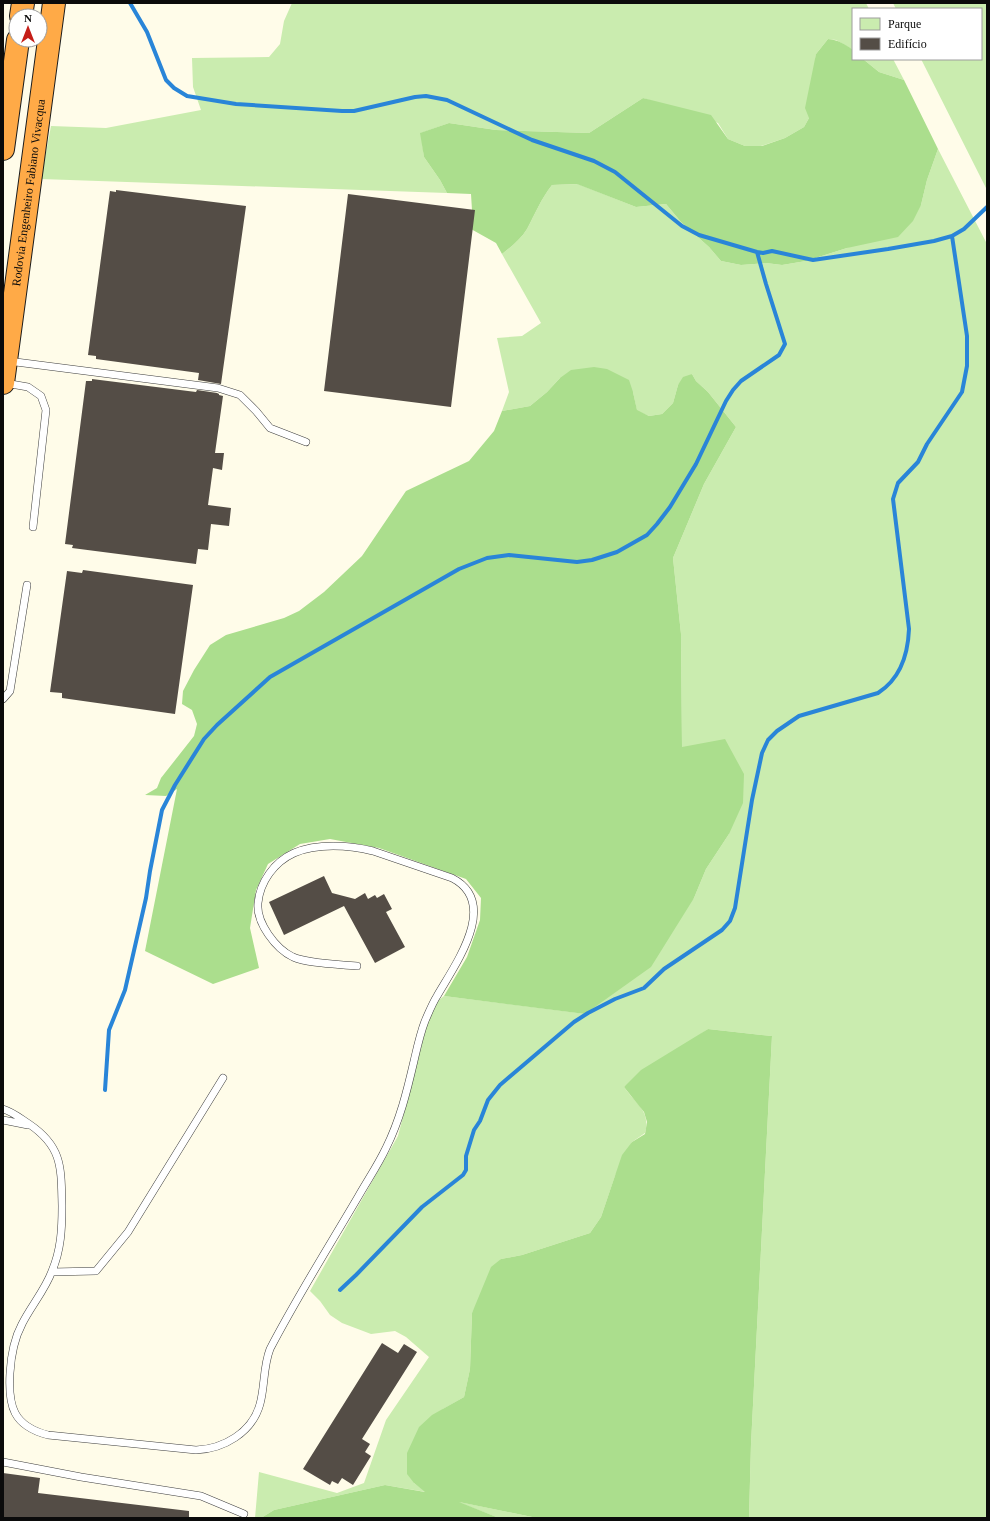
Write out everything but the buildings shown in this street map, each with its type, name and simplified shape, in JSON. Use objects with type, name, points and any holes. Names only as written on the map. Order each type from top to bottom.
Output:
[{"type":"highway","name":"Rodovia Engenheiro Fabiano Vivacqua","points":[[3,383],[54,3]]},
{"type":"highway","points":[[50,36],[59,3]]},
{"type":"highway","points":[[3,149],[16,48]]},
{"type":"lane","points":[[6,360],[218,388],[240,395],[270,428],[306,442]]},
{"type":"lane","points":[[3,383],[28,386],[41,396],[46,410],[33,527]]},
{"type":"lane","points":[[3,699],[10,690],[27,585]]},
{"type":"lane","points":[[3,1109],[10,1112],[45,1136],[56,1152],[61,1170],[62,1228],[57,1256],[52,1272],[21,1326],[15,1340],[11,1361],[9,1392],[10,1400],[16,1414],[26,1426],[48,1435],[196,1450],[215,1448],[229,1442],[241,1433],[252,1420],[260,1404],[264,1367],[270,1349],[386,1148],[392,1135],[402,1107],[424,1024],[436,997],[457,964],[467,941],[474,916],[474,909],[473,902],[467,890],[458,881],[452,878],[361,848],[338,846],[319,848],[294,853],[282,861],[271,871],[266,879],[260,891],[258,905],[260,916],[269,935],[276,945],[293,957],[357,966]]},
{"type":"lane","points":[[52,1272],[96,1271],[128,1232],[223,1078]]},
{"type":"lane","points":[[3,1120],[30,1125]]},
{"type":"lane","points":[[3,1462],[82,1477],[202,1496],[244,1514]]},
{"type":"green space","points":[[292,3],[866,3],[868,8],[852,8],[852,49],[836,40],[828,39],[816,54],[809,118],[804,127],[785,138],[761,146],[745,146],[728,139],[718,123],[643,98],[589,133],[496,130],[449,123],[421,133],[424,157],[447,193],[41,179],[51,126],[106,128],[201,110],[193,87],[192,58],[269,57],[280,44],[284,21]]},
{"type":"green space","points":[[893,3],[987,3],[987,190],[922,60],[982,60],[982,8],[896,8]]},
{"type":"green space","points":[[828,39],[835,40],[852,49],[852,60],[864,60],[879,72],[904,80],[938,149],[927,180],[921,205],[913,221],[898,237],[847,248],[806,261],[782,265],[766,263],[741,265],[721,261],[709,247],[681,222],[666,204],[636,207],[577,184],[552,185],[541,201],[525,233],[516,243],[502,254],[496,243],[462,224],[472,210],[471,194],[447,193],[424,157],[420,133],[449,123],[496,130],[589,133],[643,98],[711,115],[728,139],[745,146],[762,146],[785,138],[804,127],[809,118],[805,108],[816,54]]},
{"type":"green space","points":[[864,60],[894,60],[904,80],[879,72]]},
{"type":"green space","points":[[938,149],[987,244],[987,1518],[749,1518],[751,1444],[772,1036],[708,1029],[624,1087],[638,1103],[644,1113],[646,1119],[645,1133],[632,1142],[615,1176],[601,1217],[590,1233],[522,1255],[501,1259],[472,1313],[470,1369],[464,1397],[443,1409],[414,1483],[426,1492],[385,1485],[274,1510],[261,1518],[255,1518],[259,1472],[337,1493],[364,1483],[386,1420],[429,1357],[406,1337],[395,1331],[371,1334],[342,1323],[330,1315],[320,1301],[310,1291],[398,1136],[432,1005],[444,996],[586,1014],[694,898],[706,869],[729,834],[682,747],[681,634],[673,558],[704,484],[736,427],[708,392],[696,381],[692,374],[678,385],[673,403],[662,414],[649,416],[637,411],[633,392],[560,378],[547,392],[530,406],[502,411],[509,392],[497,338],[522,336],[541,323],[502,254],[516,243],[525,233],[541,201],[552,185],[578,184],[636,207],[666,204],[681,222],[709,247],[721,261],[741,265],[766,263],[782,265],[806,261],[847,248],[921,205],[927,180]]},
{"type":"green space","points":[[594,367],[607,369],[629,380],[637,410],[649,416],[662,414],[673,403],[678,385],[683,377],[692,374],[696,381],[708,392],[736,427],[704,484],[673,558],[681,634],[682,747],[725,739],[744,774],[743,803],[729,834],[706,869],[694,898],[651,967],[585,1014],[444,996],[467,957],[480,920],[481,898],[466,879],[379,848],[330,839],[300,844],[268,864],[256,890],[250,928],[259,968],[213,984],[145,951],[177,789],[166,796],[145,795],[157,788],[161,778],[194,736],[197,724],[192,710],[182,704],[183,691],[210,645],[226,635],[284,618],[299,611],[324,592],[362,556],[406,491],[469,461],[494,431],[502,411],[530,406],[547,392],[560,378],[571,370]]},
{"type":"green space","points":[[708,1029],[772,1036],[751,1444],[749,1518],[537,1518],[459,1502],[499,1518],[261,1518],[274,1510],[385,1485],[425,1492],[414,1483],[407,1474],[407,1453],[419,1427],[432,1415],[464,1397],[470,1369],[472,1313],[491,1267],[501,1259],[522,1255],[590,1233],[601,1217],[622,1155],[632,1142],[645,1134],[647,1122],[644,1112],[624,1087],[641,1070]]},
{"type":"green space","points":[[455,1501],[537,1518],[499,1518]]},
{"type":"waterway","points":[[130,3],[147,32],[166,80],[174,88],[187,96],[236,104],[342,111],[354,111],[415,97],[426,96],[447,100],[532,140],[594,161],[615,172],[682,226],[699,235],[757,252],[763,253],[772,251],[813,260],[934,241],[952,236],[964,229],[987,207]]},
{"type":"waterway","points":[[340,1290],[422,1207],[463,1175],[466,1170],[466,1156],[474,1130],[480,1121],[488,1100],[500,1085],[574,1022],[615,999],[644,988],[664,969],[722,930],[730,921],[735,908],[752,800],[762,753],[768,740],[777,731],[799,716],[878,693],[892,681],[897,673],[905,657],[909,629],[893,499],[898,483],[918,462],[927,444],[962,392],[967,366],[967,336],[952,236]]},
{"type":"waterway","points":[[105,1090],[109,1030],[125,990],[146,898],[162,810],[175,785],[204,739],[217,725],[270,677],[459,569],[487,558],[509,555],[577,562],[592,560],[617,552],[647,535],[670,507],[696,464],[726,401],[733,390],[741,381],[779,355],[785,344],[757,252]]}]
